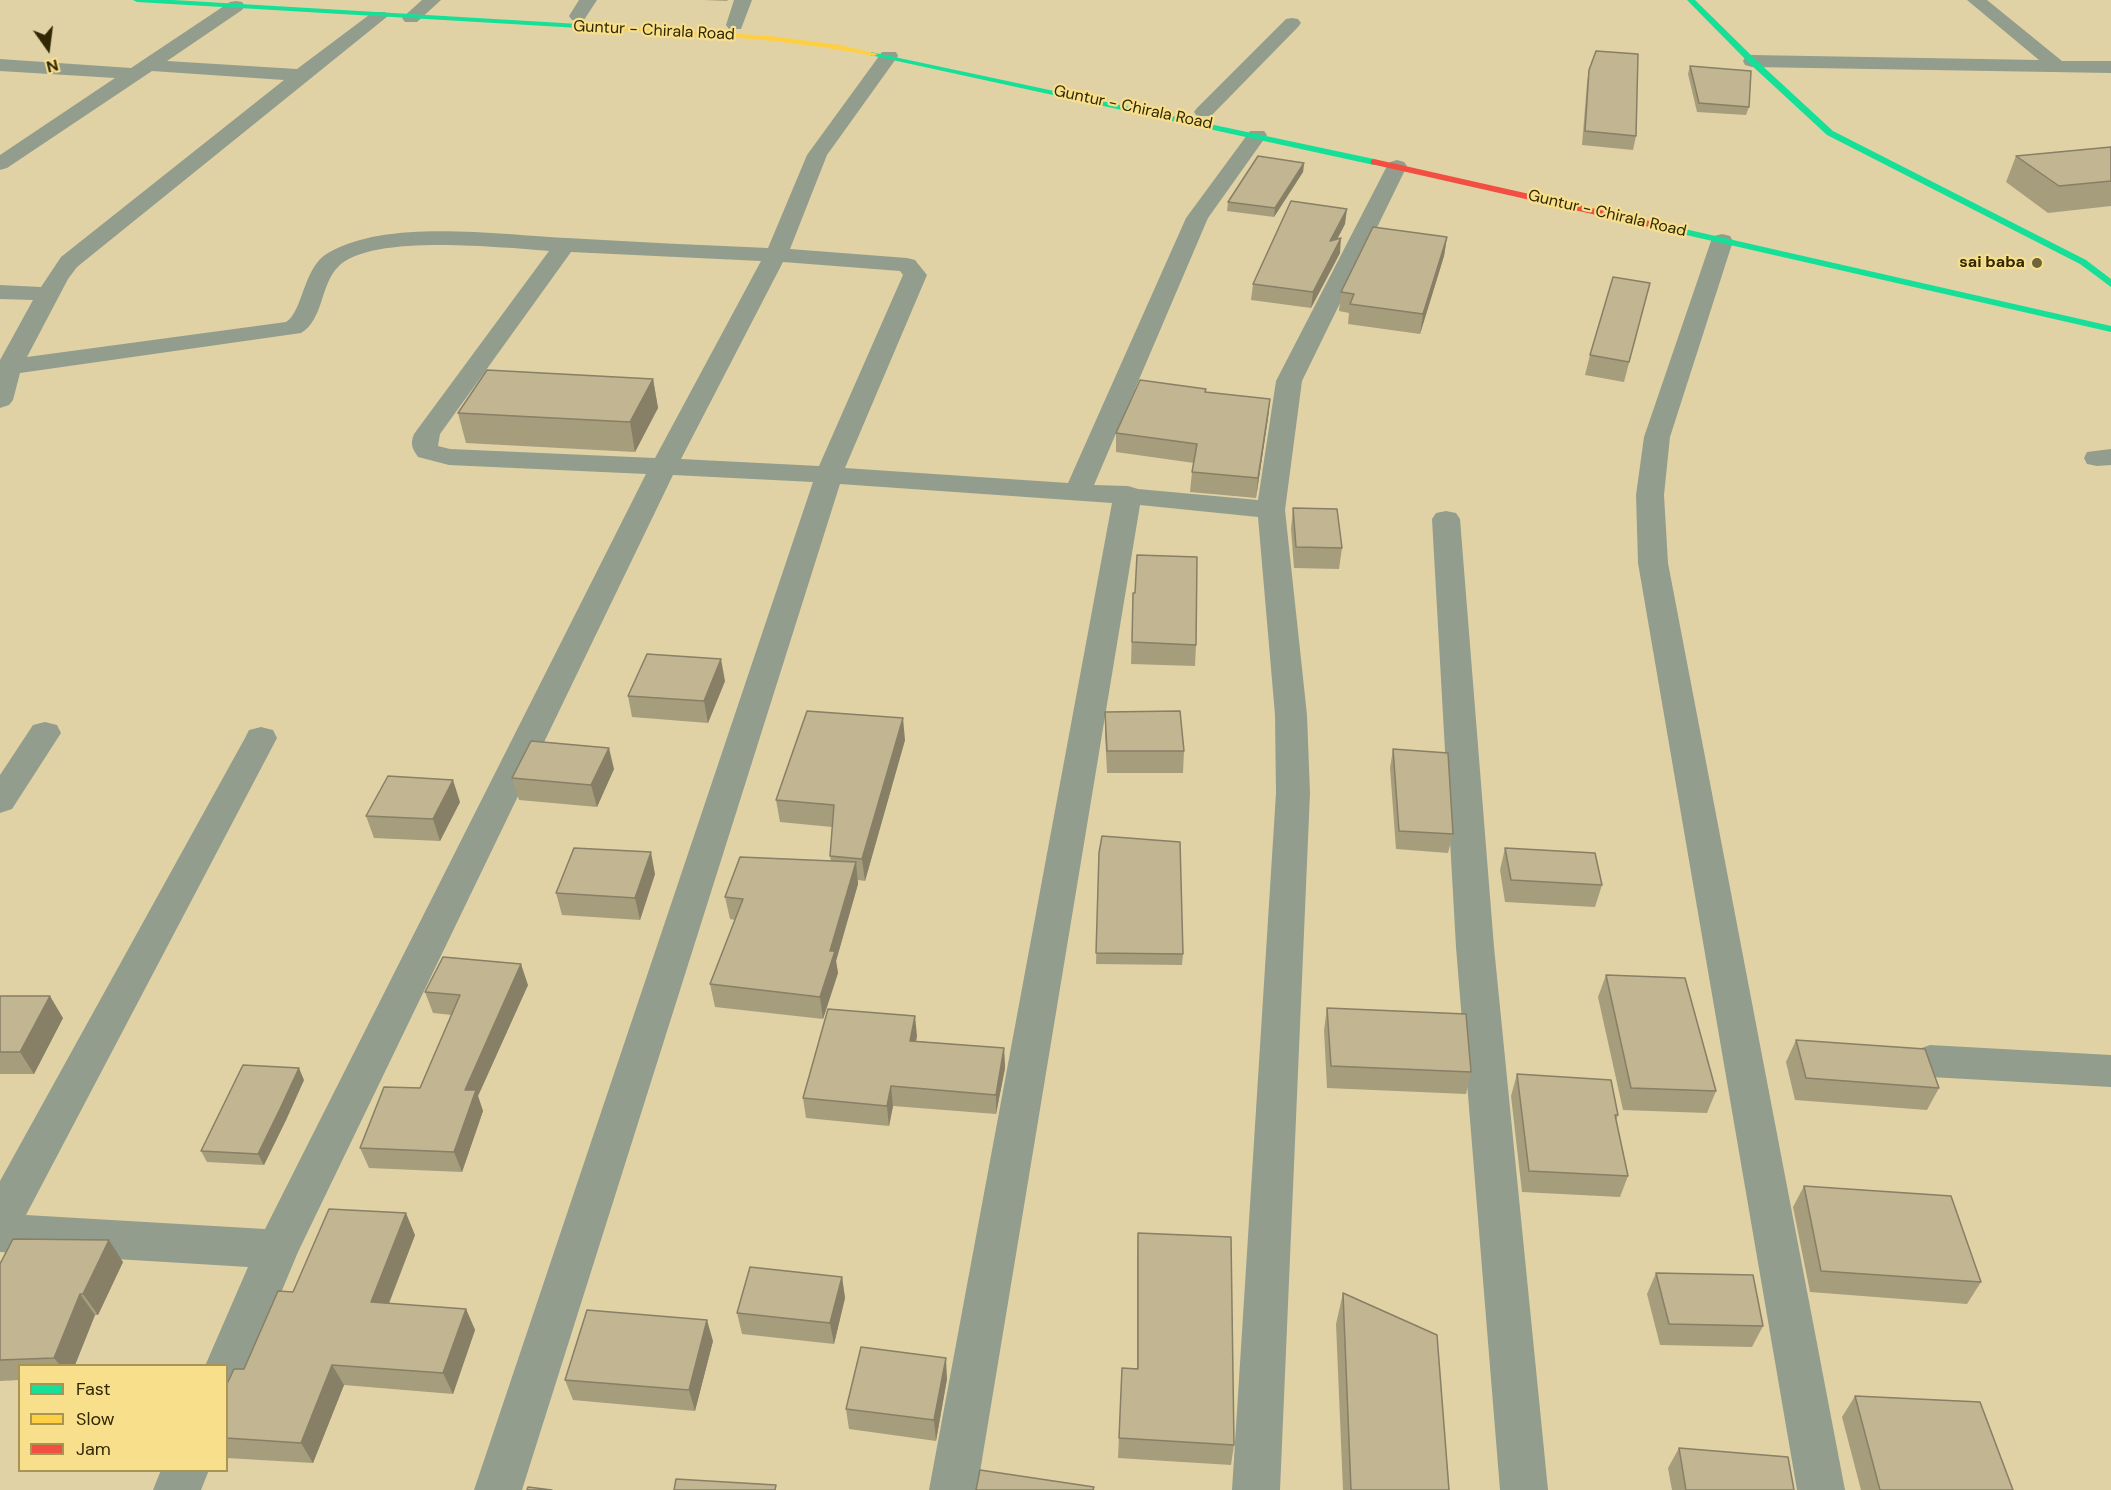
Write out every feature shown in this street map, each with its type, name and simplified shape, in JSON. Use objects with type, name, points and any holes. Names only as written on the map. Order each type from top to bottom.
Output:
[{"type":"main road","name":"Guntur - Chirala Road","points":[[137,0],[379,16],[422,8],[797,41],[890,56],[1397,166],[1717,232]]},
{"type":"main road","name":"Guntur - Chirala Road","points":[[296,0],[735,25],[796,30],[877,42],[1204,112],[1717,232],[2111,329]]},
{"type":"main road","points":[[1691,0],[1752,61],[1830,133],[2083,262],[2099,272],[2111,284]]},
{"type":"main road","points":[[1778,239],[1890,264]]},
{"type":"street","points":[[578,16],[588,0]]},
{"type":"street","points":[[735,25],[743,0]]},
{"type":"street","points":[[1976,0],[2057,66]]},
{"type":"street","points":[[0,164],[236,6]]},
{"type":"street","points":[[0,400],[4,367],[62,270],[101,235],[301,75],[379,16]]},
{"type":"street","points":[[1204,112],[1292,24]]},
{"type":"street","points":[[228,1366],[277,1249],[664,466],[776,255],[818,155],[890,56]]},
{"type":"street","points":[[1752,61],[2111,67]]},
{"type":"street","points":[[0,65],[301,75]]},
{"type":"street","points":[[1078,491],[1197,218],[1257,135]]},
{"type":"street","points":[[1256,1490],[1293,793],[1291,715],[1271,510],[1289,381],[1397,166]]},
{"type":"street","points":[[1717,232],[1657,436],[1650,495],[1653,563],[1821,1490]]},
{"type":"street","points":[[4,367],[292,328],[299,324],[304,316],[325,267],[334,258],[382,243],[429,240],[776,255],[907,265],[915,275],[829,474],[498,1490]]},
{"type":"street","points":[[565,245],[427,434],[424,443],[427,451],[449,457],[829,474],[1128,494],[1271,510]]},
{"type":"street","points":[[0,291],[48,294]]},
{"type":"street","points":[[953,1490],[1128,494]]},
{"type":"street","points":[[1446,519],[1475,947],[1524,1490]]},
{"type":"street","points":[[0,801],[45,733]]},
{"type":"street","points":[[0,1222],[261,738]]},
{"type":"street","points":[[1930,1061],[2111,1071]]},
{"type":"street","points":[[0,1233],[277,1249]]},
{"type":"street","points":[[177,1490],[184,1472]]},
{"type":"building","points":[[1596,51],[1638,54],[1636,136],[1585,131],[1589,70]]},
{"type":"building","points":[[1690,66],[1751,71],[1749,107],[1699,103]]},
{"type":"building","points":[[2111,147],[2111,181],[2059,186],[2016,156]]},
{"type":"building","points":[[1258,156],[1304,163],[1275,208],[1228,202]]},
{"type":"building","points":[[1291,201],[1347,209],[1330,241],[1341,238],[1313,292],[1253,284]]},
{"type":"building","points":[[1373,227],[1447,237],[1423,314],[1350,304],[1354,294],[1341,292]]},
{"type":"building","points":[[1613,277],[1650,283],[1629,362],[1590,355]]},
{"type":"building","points":[[487,370],[653,379],[630,422],[458,413]]},
{"type":"building","points":[[1140,380],[1206,389],[1205,392],[1270,399],[1258,478],[1192,472],[1197,444],[1116,433]]},
{"type":"building","points":[[1293,508],[1337,509],[1342,548],[1296,547]]},
{"type":"building","points":[[1137,555],[1197,557],[1196,645],[1132,642],[1133,593],[1135,593]]},
{"type":"building","points":[[647,654],[721,659],[704,701],[628,696]]},
{"type":"building","points":[[807,711],[903,718],[862,859],[830,856],[834,805],[776,800]]},
{"type":"building","points":[[1180,711],[1184,751],[1107,751],[1105,712]]},
{"type":"building","points":[[531,741],[609,748],[591,785],[512,778]]},
{"type":"building","points":[[1393,749],[1448,753],[1453,834],[1399,831]]},
{"type":"building","points":[[388,776],[453,780],[433,819],[366,816]]},
{"type":"building","points":[[1102,836],[1180,842],[1183,954],[1096,953],[1099,853]]},
{"type":"building","points":[[574,848],[651,852],[635,898],[556,893]]},
{"type":"building","points":[[1505,848],[1595,853],[1602,885],[1511,880]]},
{"type":"building","points":[[740,857],[856,862],[830,951],[835,951],[820,997],[710,984],[743,899],[725,897]]},
{"type":"building","points":[[443,957],[521,964],[465,1090],[476,1090],[454,1152],[360,1148],[384,1087],[420,1088],[460,995],[425,992]]},
{"type":"building","points":[[1606,975],[1685,978],[1716,1091],[1631,1088]]},
{"type":"building","points":[[0,996],[50,996],[20,1052],[0,1052]]},
{"type":"building","points":[[1327,1008],[1466,1014],[1471,1072],[1331,1066]]},
{"type":"building","points":[[828,1009],[915,1016],[910,1041],[1004,1048],[996,1095],[891,1086],[887,1106],[803,1098]]},
{"type":"building","points":[[1796,1040],[1925,1049],[1939,1088],[1806,1078]]},
{"type":"building","points":[[243,1065],[299,1068],[258,1154],[201,1151]]},
{"type":"building","points":[[1517,1074],[1611,1080],[1618,1115],[1615,1115],[1628,1176],[1529,1171]]},
{"type":"building","points":[[1804,1186],[1951,1196],[1981,1282],[1821,1271]]},
{"type":"building","points":[[329,1209],[406,1213],[371,1302],[466,1309],[443,1373],[332,1365],[301,1443],[228,1438],[228,1382],[234,1369],[244,1369],[278,1291],[293,1292]]},
{"type":"building","points":[[1138,1233],[1231,1237],[1234,1445],[1119,1438],[1122,1368],[1138,1369]]},
{"type":"building","points":[[13,1239],[109,1240],[83,1294],[80,1294],[54,1358],[0,1360],[0,1264]]},
{"type":"building","points":[[750,1267],[842,1277],[830,1323],[737,1313]]},
{"type":"building","points":[[1656,1273],[1753,1275],[1763,1326],[1669,1324]]},
{"type":"building","points":[[1343,1293],[1437,1335],[1449,1490],[1351,1490]]},
{"type":"building","points":[[587,1310],[707,1320],[689,1390],[565,1380]]},
{"type":"building","points":[[861,1347],[946,1358],[934,1420],[846,1409]]},
{"type":"building","points":[[1855,1396],[1980,1402],[2013,1490],[1880,1490]]},
{"type":"building","points":[[1679,1448],[1788,1457],[1794,1490],[1686,1490]]},
{"type":"building","points":[[980,1470],[1094,1487],[1093,1490],[976,1490]]},
{"type":"building","points":[[676,1479],[776,1485],[775,1490],[674,1490]]},
{"type":"building","points":[[528,1487],[552,1490],[527,1490]]},
{"type":"traffic: fast","points":[[137,0],[596,27]]},
{"type":"traffic: fast","points":[[1691,0],[1752,61],[1830,133],[2083,262],[2111,284]]},
{"type":"traffic: fast","points":[[874,54],[1374,162]]},
{"type":"traffic: fast","points":[[1676,230],[2111,329]]},
{"type":"traffic: slow","points":[[596,27],[770,38],[874,54]]},
{"type":"traffic: jam","points":[[1374,162],[1676,230]]},
{"type":"place","name":"sai baba","points":[[2037,263]]}]
